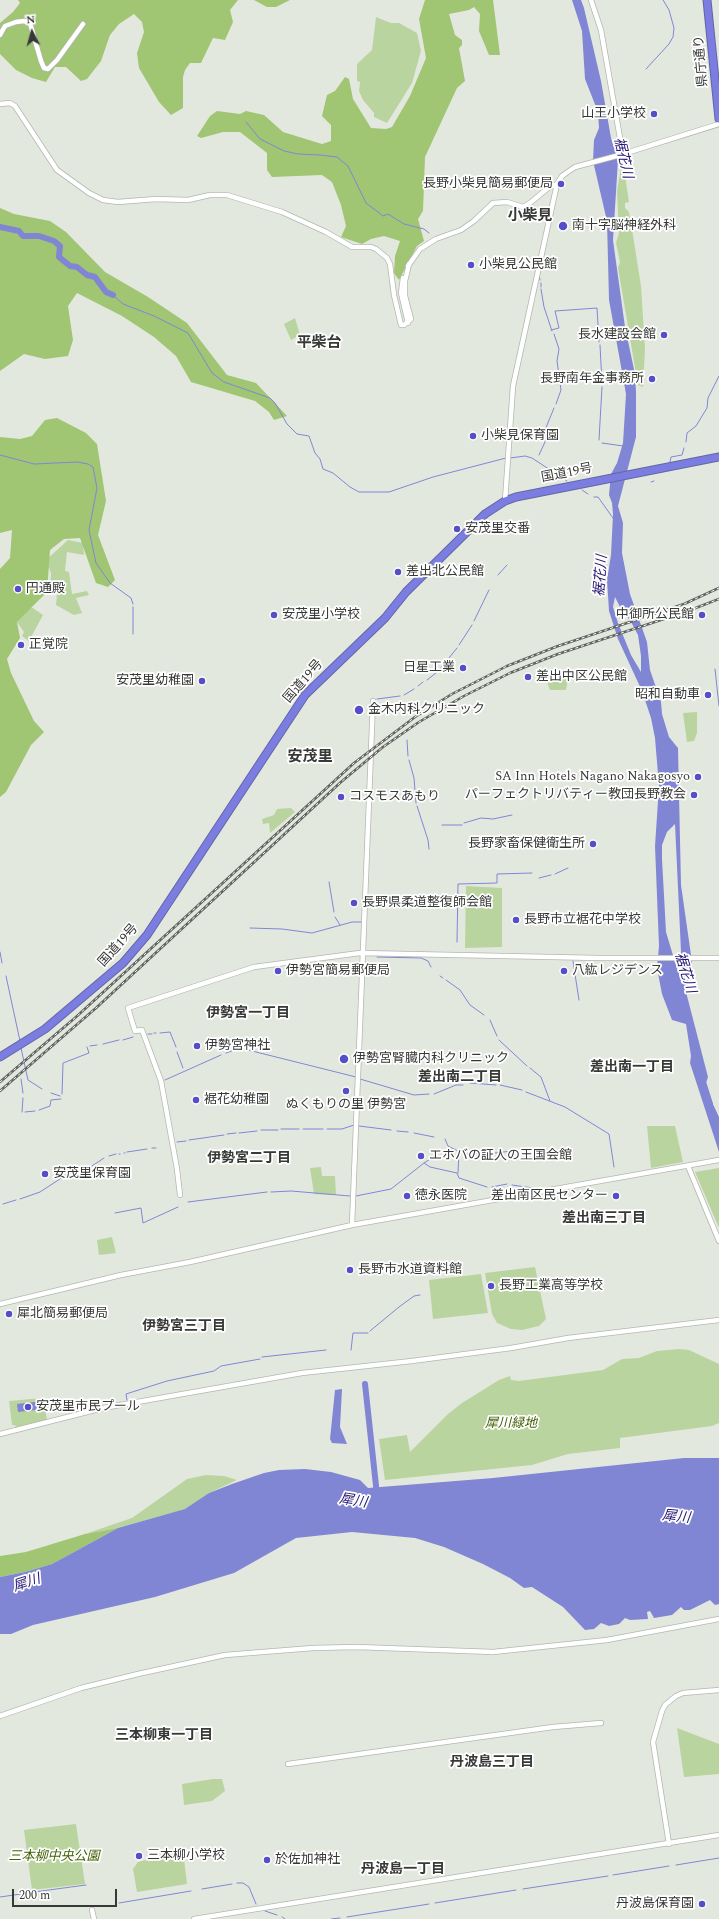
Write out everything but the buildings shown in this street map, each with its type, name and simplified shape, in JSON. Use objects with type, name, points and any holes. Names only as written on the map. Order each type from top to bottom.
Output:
[{"type":"highway","name":"県庁通り","points":[[707,0],[719,120]]},
{"type":"highway","name":"国道19号","points":[[0,1057],[45,1029],[123,963],[148,933],[305,695],[385,618],[406,592],[485,514],[505,501],[593,481],[719,457]]},
{"type":"street","points":[[591,0],[601,30],[622,155]]},
{"type":"street","points":[[0,35],[5,26],[24,21],[30,23],[41,62],[44,68],[48,69],[57,60],[83,24]]},
{"type":"street","points":[[0,104],[10,103],[15,106],[57,170],[89,193],[103,200],[118,202],[156,199],[188,200],[210,195],[227,196],[282,212],[326,232],[352,247],[371,247],[376,249],[387,258],[390,264],[398,321],[401,325],[408,323],[411,319],[405,296],[405,281],[409,264],[420,249],[436,239],[461,230],[493,203],[507,202],[523,207],[548,188],[557,184],[568,171],[575,167],[592,164],[719,124]]},
{"type":"street","points":[[505,501],[513,386],[557,184]]},
{"type":"street","points":[[352,1225],[373,702]]},
{"type":"street","points":[[180,1195],[177,1169],[161,1081],[142,1030],[135,1031],[128,1008],[254,967],[363,952],[719,958]]},
{"type":"street","points":[[0,1304],[121,1275],[190,1262],[352,1225],[719,1160]]},
{"type":"street","points":[[690,1165],[719,1241]]},
{"type":"street","points":[[0,1434],[119,1405],[302,1373],[404,1362],[511,1348],[568,1338],[719,1320]]},
{"type":"street","points":[[0,1716],[94,1685],[226,1655],[313,1648],[357,1647],[492,1652],[607,1640],[719,1618]]},
{"type":"street","points":[[668,1844],[653,1742],[662,1711],[670,1700],[683,1693],[719,1690]]},
{"type":"street","points":[[288,1764],[553,1727],[601,1724]]},
{"type":"street","points":[[194,1919],[719,1836]]},
{"type":"street","points":[[92,1910],[94,1919]]},
{"type":"green space","points":[[18,0],[238,0],[230,10],[233,22],[225,40],[213,38],[201,63],[190,63],[185,70],[183,77],[183,108],[171,115],[159,102],[139,68],[137,53],[144,32],[142,22],[134,14],[119,24],[110,35],[101,61],[87,79],[81,81],[66,67],[55,67],[46,82],[32,78],[16,70],[0,54],[0,23],[13,12],[20,3]]},
{"type":"green space","points":[[254,0],[290,0],[276,7],[267,7]]},
{"type":"green space","points":[[425,0],[493,0],[500,55],[489,55],[479,31],[480,14],[474,7],[469,10],[449,14],[455,35],[462,40],[462,45],[459,48],[465,81],[457,88],[425,157],[423,211],[418,219],[424,241],[417,246],[399,280],[394,273],[395,256],[400,241],[384,236],[371,239],[362,244],[341,237],[346,226],[341,205],[332,182],[322,175],[272,177],[267,170],[267,153],[240,132],[223,132],[201,138],[197,136],[210,116],[217,111],[240,114],[246,111],[264,115],[283,132],[322,144],[331,141],[331,125],[322,116],[327,95],[335,91],[345,77],[349,79],[353,99],[371,128],[386,129],[392,127],[410,96],[426,58],[419,19]]},
{"type":"green space","points":[[376,17],[391,23],[399,23],[417,33],[421,51],[412,83],[387,123],[374,117],[374,113],[363,100],[359,91],[360,82],[357,81],[357,64],[372,50]]},
{"type":"green space","points":[[621,168],[624,169],[629,202],[625,203],[625,208],[629,212],[641,286],[645,349],[643,387],[638,385],[618,268],[620,262],[616,243],[619,233],[617,191]]},
{"type":"green space","points":[[0,208],[14,214],[50,221],[66,232],[105,272],[148,297],[187,323],[227,375],[256,383],[287,416],[274,420],[269,412],[255,401],[191,382],[176,356],[154,337],[122,316],[77,293],[68,306],[73,340],[68,356],[45,359],[24,354],[0,371]]},
{"type":"green space","points":[[295,318],[300,335],[291,340],[284,324]]},
{"type":"green space","points":[[57,418],[86,433],[97,444],[106,501],[98,535],[115,580],[108,587],[96,583],[80,538],[64,539],[50,550],[47,592],[17,622],[20,638],[7,659],[11,673],[34,721],[44,732],[31,745],[6,792],[0,797],[0,569],[10,558],[12,530],[0,533],[0,437],[20,439],[32,436],[45,420]]},
{"type":"green space","points":[[68,540],[83,543],[84,555],[67,552],[65,571],[69,572],[72,594],[87,591],[89,595],[76,598],[82,613],[74,615],[56,605],[57,594],[50,593],[51,573],[46,560]]},
{"type":"green space","points":[[26,607],[33,608],[43,615],[29,641],[22,636],[24,632],[17,622]]},
{"type":"green space","points":[[537,672],[569,674],[566,690],[550,690],[547,682],[539,682]]},
{"type":"green space","points":[[697,712],[697,733],[694,741],[687,742],[683,713]]},
{"type":"green space","points":[[291,808],[295,812],[270,833],[269,823],[263,824],[262,819],[274,815],[277,809]]},
{"type":"green space","points":[[466,886],[502,888],[502,947],[465,948]]},
{"type":"green space","points":[[647,1126],[675,1126],[683,1162],[651,1168]]},
{"type":"green space","points":[[321,1167],[322,1176],[335,1176],[336,1195],[314,1194],[310,1168]]},
{"type":"green space","points":[[719,1168],[719,1228],[695,1172]]},
{"type":"green space","points":[[112,1237],[116,1253],[99,1255],[97,1240]]},
{"type":"green space","points":[[535,1267],[546,1319],[539,1326],[522,1330],[511,1329],[497,1323],[492,1314],[485,1273]]},
{"type":"green space","points":[[481,1274],[488,1313],[433,1319],[429,1280]]},
{"type":"green space","name":"犀川緑地","points":[[679,1349],[689,1350],[719,1364],[719,1423],[712,1426],[620,1438],[620,1448],[568,1454],[532,1465],[385,1480],[379,1439],[407,1435],[410,1452],[448,1414],[462,1403],[499,1380],[510,1376],[511,1380],[519,1381],[603,1370],[622,1359],[639,1358],[657,1351]]},
{"type":"green space","name":"安茂里市民プール","points":[[43,1398],[47,1420],[16,1428],[15,1425],[12,1425],[9,1401]]},
{"type":"green space","points":[[206,1475],[224,1476],[237,1480],[209,1493],[186,1509],[118,1528],[85,1534],[132,1518],[187,1479]]},
{"type":"green space","points":[[118,1528],[52,1564],[25,1572],[0,1577],[0,1556],[26,1552],[85,1534]]},
{"type":"green space","points":[[677,1728],[719,1744],[719,1774],[684,1777]]},
{"type":"green space","points":[[222,1779],[225,1791],[212,1801],[184,1805],[182,1784]]},
{"type":"green space","name":"三本柳中央公園","points":[[76,1824],[85,1884],[32,1890],[24,1830]]},
{"type":"green space","points":[[183,1851],[187,1884],[137,1892],[133,1869],[138,1862]]},
{"type":"water","points":[[572,0],[581,0],[584,8],[601,81],[611,138],[618,160],[613,240],[625,327],[635,374],[636,392],[636,437],[618,506],[623,523],[622,553],[630,594],[647,642],[650,670],[661,702],[662,714],[669,737],[678,748],[681,885],[692,962],[686,992],[708,1077],[705,1086],[708,1098],[711,1100],[719,1117],[719,1152],[690,1063],[691,1056],[686,1024],[672,1020],[662,994],[657,968],[659,946],[655,846],[659,786],[655,738],[651,718],[642,691],[618,639],[609,611],[607,580],[611,555],[613,514],[612,503],[609,495],[611,474],[617,463],[623,443],[626,394],[609,300],[607,221],[593,161],[594,140],[599,128],[598,112],[585,79],[582,31]],"holes":[[[615,597],[623,613],[630,620],[638,635],[641,656],[641,672],[631,655],[618,623],[613,607]],[[675,824],[682,973],[681,976],[678,972],[666,932],[662,859],[662,845],[667,832]]]},
{"type":"water","points":[[342,1389],[340,1427],[347,1444],[332,1443],[330,1439],[335,1390]]},
{"type":"water","points":[[43,1401],[44,1409],[18,1412],[17,1404]]},
{"type":"water","name":"犀川","points":[[684,1458],[719,1458],[719,1604],[715,1605],[710,1600],[690,1610],[684,1610],[681,1607],[672,1615],[654,1618],[650,1611],[647,1612],[648,1619],[630,1620],[625,1618],[619,1624],[609,1626],[601,1623],[594,1629],[585,1630],[563,1607],[532,1587],[524,1588],[510,1578],[483,1564],[444,1547],[415,1538],[352,1532],[296,1538],[234,1573],[155,1597],[33,1625],[11,1634],[0,1634],[0,1577],[25,1572],[52,1564],[118,1528],[185,1509],[209,1493],[264,1473],[279,1470],[305,1469],[331,1472],[360,1480],[368,1488],[493,1478]]},
{"type":"waterway","points":[[646,69],[669,44],[673,37],[674,28],[669,10],[663,0]]},
{"type":"waterway","points":[[246,122],[260,139],[284,151],[298,154],[337,157],[348,166],[366,203],[383,216],[388,214],[404,224],[424,229],[429,233]]},
{"type":"waterway","points":[[0,227],[19,231],[23,236],[39,236],[54,241],[60,246],[59,257],[70,266],[77,267],[87,275],[95,277],[106,292],[113,295]]},
{"type":"waterway","points":[[539,275],[540,280]]},
{"type":"waterway","points":[[541,289],[544,307],[552,331]]},
{"type":"waterway","points":[[113,295],[123,304],[154,316],[188,333],[212,373],[224,382],[270,398],[275,403],[287,424],[297,434],[309,436],[323,469],[333,473],[350,487],[359,492],[389,492],[433,477],[506,458]]},
{"type":"waterway","points":[[551,330],[559,328],[555,311],[597,308],[599,342]]},
{"type":"waterway","points":[[554,334],[559,349],[557,361],[561,390],[556,404]]},
{"type":"waterway","points":[[600,345],[602,383]]},
{"type":"waterway","points":[[686,442],[687,433],[696,426],[707,408],[708,398],[719,376]]},
{"type":"waterway","points":[[599,440],[602,387]]},
{"type":"waterway","points":[[539,455],[545,442],[545,430],[554,408]]},
{"type":"waterway","points":[[602,443],[623,446]]},
{"type":"waterway","points":[[670,462],[671,457],[682,455],[684,448]]},
{"type":"waterway","points":[[0,455],[34,464],[77,462],[88,464],[93,467],[97,488],[89,530],[96,563],[110,583],[131,598],[133,604]]},
{"type":"waterway","points":[[510,458],[525,456],[532,458],[567,481]]},
{"type":"waterway","points":[[582,490],[588,494]]},
{"type":"waterway","points":[[594,497],[598,497],[613,518]]},
{"type":"waterway","points":[[498,575],[507,565]]},
{"type":"waterway","points":[[474,621],[489,590]]},
{"type":"waterway","points":[[133,607],[133,634]]},
{"type":"waterway","points":[[459,645],[472,625]]},
{"type":"waterway","points":[[449,658],[457,648]]},
{"type":"waterway","points":[[439,670],[444,664]]},
{"type":"waterway","points":[[715,669],[719,706]]},
{"type":"waterway","points":[[427,680],[436,673]]},
{"type":"waterway","points":[[418,686],[423,682]]},
{"type":"waterway","points":[[404,695],[414,689]]},
{"type":"waterway","points":[[377,699],[400,696]]},
{"type":"waterway","points":[[407,740],[408,756]]},
{"type":"waterway","points":[[409,760],[414,778],[416,803]]},
{"type":"waterway","points":[[417,806],[428,840],[429,849]]},
{"type":"waterway","points":[[464,823],[481,818],[493,819],[512,815]]},
{"type":"waterway","points":[[442,825],[462,825]]},
{"type":"waterway","points":[[555,874],[568,868]]},
{"type":"waterway","points":[[457,942],[458,884],[497,883],[497,874],[532,873]]},
{"type":"waterway","points":[[539,878],[551,875]]},
{"type":"waterway","points":[[329,882],[334,912]]},
{"type":"waterway","points":[[335,917],[340,925]]},
{"type":"waterway","points":[[250,928],[282,929],[312,933],[352,922],[362,922]]},
{"type":"waterway","points":[[0,952],[2,963]]},
{"type":"waterway","points":[[377,957],[421,958],[428,961],[431,967]]},
{"type":"waterway","points":[[573,961],[579,1000]]},
{"type":"waterway","points":[[6,976],[20,1041]]},
{"type":"waterway","points":[[446,980],[460,990],[470,1005],[484,1015]]},
{"type":"waterway","points":[[490,1020],[497,1036]]},
{"type":"waterway","points":[[160,1033],[170,1032],[176,1047]]},
{"type":"waterway","points":[[123,1040],[133,1037]]},
{"type":"waterway","points":[[103,1044],[119,1040]]},
{"type":"waterway","points":[[499,1040],[527,1066]]},
{"type":"waterway","points":[[90,1046],[97,1045]]},
{"type":"waterway","points":[[62,1094],[63,1063],[89,1053],[87,1047]]},
{"type":"waterway","points":[[21,1048],[28,1080],[42,1089]]},
{"type":"waterway","points":[[226,1053],[240,1048]]},
{"type":"waterway","points":[[248,1050],[356,1077]]},
{"type":"waterway","points":[[177,1052],[183,1068]]},
{"type":"waterway","points":[[165,1080],[221,1055]]},
{"type":"waterway","points":[[530,1068],[541,1077],[550,1101]]},
{"type":"waterway","points":[[21,1079],[23,1093]]},
{"type":"waterway","points":[[360,1079],[414,1095],[429,1094]]},
{"type":"waterway","name":"裾花川","points":[[703,1082],[710,1104]]},
{"type":"waterway","points":[[470,1083],[496,1085]]},
{"type":"waterway","points":[[434,1094],[456,1085],[463,1085]]},
{"type":"waterway","points":[[500,1085],[522,1090]]},
{"type":"waterway","points":[[526,1092],[565,1107],[609,1134],[614,1167]]},
{"type":"waterway","points":[[51,1093],[60,1096]]},
{"type":"waterway","points":[[22,1112],[23,1098]]},
{"type":"waterway","points":[[39,1110],[50,1106],[51,1100],[61,1099]]},
{"type":"waterway","points":[[25,1112],[35,1111]]},
{"type":"waterway","points":[[327,1129],[342,1129],[354,1125]]},
{"type":"waterway","points":[[359,1126],[391,1130]]},
{"type":"waterway","points":[[281,1129],[299,1129]]},
{"type":"waterway","points":[[303,1129],[323,1129]]},
{"type":"waterway","points":[[261,1130],[278,1130]]},
{"type":"waterway","points":[[239,1133],[257,1131]]},
{"type":"waterway","points":[[397,1131],[408,1132]]},
{"type":"waterway","points":[[227,1134],[236,1133]]},
{"type":"waterway","points":[[414,1133],[434,1137]]},
{"type":"waterway","points":[[189,1140],[224,1135]]},
{"type":"waterway","points":[[445,1139],[448,1146],[464,1154],[491,1153]]},
{"type":"waterway","points":[[177,1142],[186,1141]]},
{"type":"waterway","points":[[127,1152],[147,1149]]},
{"type":"waterway","points":[[495,1153],[512,1151]]},
{"type":"waterway","points":[[424,1163],[438,1152]]},
{"type":"waterway","points":[[458,1173],[459,1152]]},
{"type":"waterway","points":[[109,1156],[116,1154]]},
{"type":"waterway","points":[[89,1168],[104,1158]]},
{"type":"waterway","points":[[356,1196],[391,1189],[424,1163],[430,1167],[457,1173],[459,1178],[487,1187]]},
{"type":"waterway","points":[[70,1173],[77,1170]]},
{"type":"waterway","points":[[20,1199],[40,1192],[66,1175]]},
{"type":"waterway","points":[[492,1187],[507,1184]]},
{"type":"waterway","points":[[512,1185],[533,1188]]},
{"type":"waterway","points":[[271,1192],[291,1191],[350,1196]]},
{"type":"waterway","points":[[188,1202],[267,1192]]},
{"type":"waterway","points":[[3,1204],[16,1200]]},
{"type":"waterway","points":[[115,1213],[141,1208],[143,1223],[178,1207]]},
{"type":"waterway","points":[[370,1331],[414,1296],[420,1295]]},
{"type":"waterway","points":[[351,1350],[353,1333],[368,1333]]},
{"type":"waterway","points":[[262,1357],[326,1350]]},
{"type":"waterway","points":[[127,1400],[126,1394],[167,1381],[214,1371],[221,1366],[260,1359]]},
{"type":"waterway","points":[[365,1384],[377,1495]]},
{"type":"waterway","points":[[676,1865],[719,1858]]},
{"type":"waterway","points":[[613,1875],[669,1866]]},
{"type":"waterway","points":[[523,1889],[608,1876]]},
{"type":"waterway","points":[[237,1883],[243,1883],[249,1887],[256,1904]]},
{"type":"waterway","points":[[202,1889],[232,1884]]},
{"type":"waterway","points":[[34,1892],[86,1885]]},
{"type":"waterway","points":[[435,1903],[516,1890]]},
{"type":"waterway","points":[[119,1903],[191,1891]]},
{"type":"waterway","points":[[0,1897],[28,1893]]},
{"type":"waterway","points":[[347,1917],[429,1904]]},
{"type":"waterway","points":[[265,1911],[277,1915]]},
{"type":"waterway","points":[[331,1919],[340,1918]]},
{"type":"railway","points":[[0,1082],[76,1017],[354,763],[415,717],[452,694],[507,666],[558,646],[684,604],[719,588]]},
{"type":"railway","points":[[0,1091],[96,1008],[341,782],[383,747],[419,722],[464,696],[510,673],[558,654],[688,611],[719,599]]},
{"type":"place","name":"山王小学校","points":[[654,114]]},
{"type":"place","name":"長野小柴見簡易郵便局","points":[[561,184]]},
{"type":"place","name":"南十字脳神経外科","points":[[563,226]]},
{"type":"place","name":"小柴見公民館","points":[[471,265]]},
{"type":"place","name":"長水建設会館","points":[[664,335]]},
{"type":"place","name":"長野南年金事務所","points":[[652,379]]},
{"type":"place","name":"小柴見保育園","points":[[473,436]]},
{"type":"place","name":"安茂里交番","points":[[457,529]]},
{"type":"place","name":"差出北公民館","points":[[398,572]]},
{"type":"place","name":"円通殿","points":[[18,589]]},
{"type":"place","name":"安茂里小学校","points":[[274,615]]},
{"type":"place","name":"中御所公民館","points":[[702,615]]},
{"type":"place","name":"正覚院","points":[[21,645]]},
{"type":"place","name":"日星工業","points":[[463,668]]},
{"type":"place","name":"差出中区公民館","points":[[528,677]]},
{"type":"place","name":"安茂里幼稚園","points":[[202,681]]},
{"type":"place","name":"昭和自動車","points":[[708,695]]},
{"type":"place","name":"金木内科クリニック","points":[[359,710]]},
{"type":"place","name":"SA Inn Hotels Nagano Nakagosyo","points":[[698,777]]},
{"type":"place","name":"パーフェクトリバティー教団長野教会","points":[[694,795]]},
{"type":"place","name":"コスモスあもり","points":[[341,797]]},
{"type":"place","name":"長野家畜保健衛生所","points":[[593,844]]},
{"type":"place","name":"長野県柔道整復師会館","points":[[354,903]]},
{"type":"place","name":"長野市立裾花中学校","points":[[516,920]]},
{"type":"place","name":"伊勢宮簡易郵便局","points":[[278,971]]},
{"type":"place","name":"八紘レジデンス","points":[[564,971]]},
{"type":"place","name":"伊勢宮神社","points":[[197,1046]]},
{"type":"place","name":"伊勢宮腎臓内科クリニック","points":[[344,1059]]},
{"type":"place","name":"ぬくもりの里 伊勢宮","points":[[346,1091]]},
{"type":"place","name":"裾花幼稚園","points":[[196,1100]]},
{"type":"place","name":"エホバの証人の王国会館","points":[[421,1156]]},
{"type":"place","name":"安茂里保育園","points":[[45,1174]]},
{"type":"place","name":"徳永医院","points":[[407,1196]]},
{"type":"place","name":"差出南区民センター","points":[[616,1196]]},
{"type":"place","name":"長野市水道資料館","points":[[350,1270]]},
{"type":"place","name":"長野工業高等学校","points":[[491,1286]]},
{"type":"place","name":"犀北簡易郵便局","points":[[9,1314]]},
{"type":"place","name":"安茂里市民プール","points":[[28,1407]]},
{"type":"place","name":"三本柳小学校","points":[[139,1856]]},
{"type":"place","name":"於佐加神社","points":[[267,1860]]},
{"type":"place","name":"丹波島保育園","points":[[702,1904]]},
{"type":"district","name":"小柴見","points":[[530,217]]},
{"type":"district","name":"平柴台","points":[[319,344]]},
{"type":"district","name":"安茂里","points":[[310,758]]},
{"type":"district","name":"伊勢宮一丁目","points":[[248,1014]]},
{"type":"district","name":"差出南一丁目","points":[[632,1068]]},
{"type":"district","name":"差出南二丁目","points":[[460,1078]]},
{"type":"district","name":"伊勢宮二丁目","points":[[249,1159]]},
{"type":"district","name":"差出南三丁目","points":[[604,1219]]},
{"type":"district","name":"伊勢宮三丁目","points":[[184,1327]]},
{"type":"district","name":"三本柳東一丁目","points":[[164,1736]]},
{"type":"district","name":"丹波島三丁目","points":[[492,1763]]},
{"type":"district","name":"丹波島一丁目","points":[[403,1870]]}]
